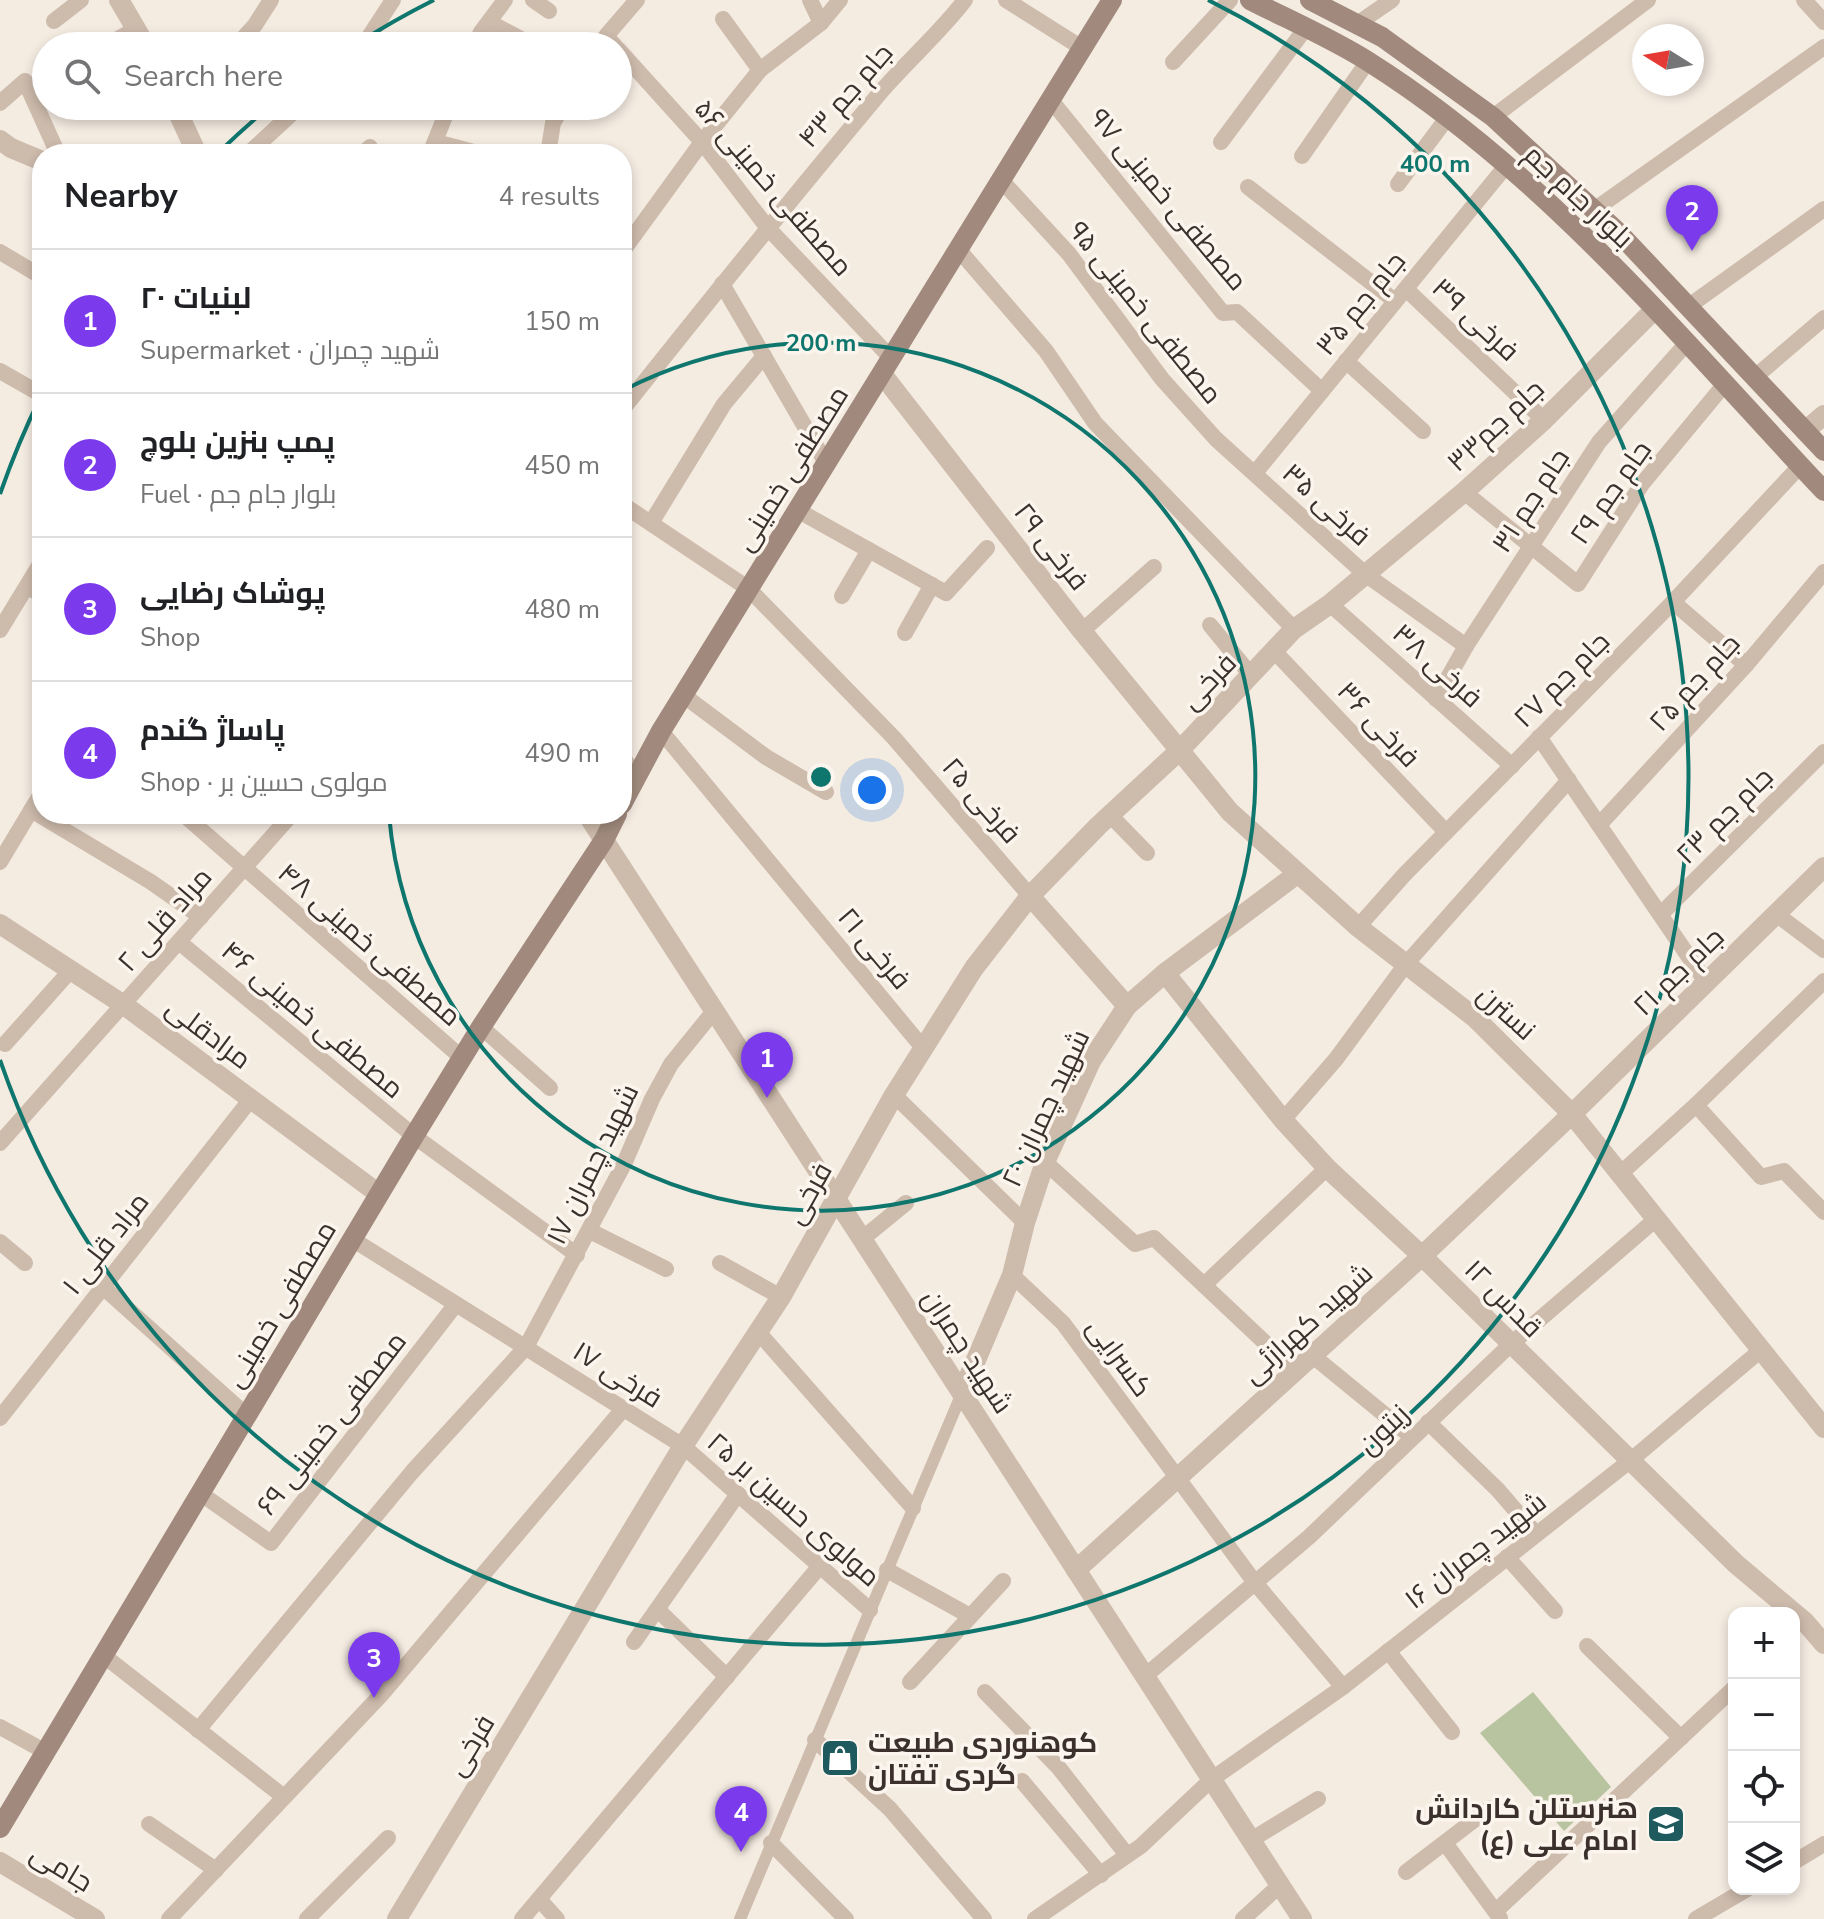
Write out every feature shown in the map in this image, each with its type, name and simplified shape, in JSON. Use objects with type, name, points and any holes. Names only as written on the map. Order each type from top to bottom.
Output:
[{"type":"main road","name":"مصطفی خمینی","points":[[632,785],[683,695],[1112,0]]},
{"type":"main road","name":"بلوار جام جم","points":[[1250,0],[1368,61],[1476,138],[1598,251],[1824,491]]},
{"type":"main road","name":"بلوار جام جم","points":[[1310,0],[1382,37],[1493,117],[1594,210],[1689,306],[1824,451]]},
{"type":"main road","points":[[1476,138],[1493,117]]},
{"type":"main road","name":"مصطفی خمینی","points":[[0,1828],[414,1136],[612,824]]},
{"type":"street","points":[[54,21],[81,0]]},
{"type":"street","points":[[119,0],[138,32]]},
{"type":"street","points":[[249,32],[271,0]]},
{"type":"street","points":[[372,32],[393,0]]},
{"type":"street","points":[[483,32],[505,0]]},
{"type":"street","points":[[533,0],[549,11]]},
{"type":"street","points":[[620,32],[637,0]]},
{"type":"street","points":[[810,0],[821,23]]},
{"type":"street","points":[[632,238],[702,142],[760,70],[821,23],[840,0]]},
{"type":"street","name":"جام جم ۴۳","points":[[632,397],[767,227],[905,63],[945,27],[965,0]]},
{"type":"street","points":[[1006,0],[1082,48]]},
{"type":"street","points":[[1173,62],[1230,0]]},
{"type":"street","points":[[1357,24],[1392,0]]},
{"type":"street","points":[[1493,117],[1648,0]]},
{"type":"street","points":[[1804,0],[1824,22]]},
{"type":"street","points":[[723,19],[760,70]]},
{"type":"street","points":[[489,22],[508,32]]},
{"type":"street","points":[[1221,142],[1305,29]]},
{"type":"street","points":[[1594,210],[1824,47]]},
{"type":"street","points":[[1302,156],[1368,61]]},
{"type":"street","name":"مصطفی خمینی ۵۶","points":[[632,65],[702,142],[767,227],[887,366]]},
{"type":"street","points":[[0,103],[25,81],[32,96]]},
{"type":"street","name":"مصطفی خمینی ۹۷","points":[[1050,99],[1223,313],[1237,312],[1322,391]]},
{"type":"street","points":[[1398,184],[1447,118]]},
{"type":"street","points":[[43,120],[53,144]]},
{"type":"street","points":[[180,120],[189,144]]},
{"type":"street","points":[[259,144],[285,120]]},
{"type":"street","points":[[435,144],[444,120]]},
{"type":"street","points":[[550,144],[555,120]]},
{"type":"street","points":[[0,140],[32,157]]},
{"type":"street","name":"جام جم ۳۵","points":[[1255,473],[1506,166]]},
{"type":"street","name":"مصطفی خمینی ۹۵","points":[[1001,180],[1069,254],[1162,379],[1216,439],[1255,473]]},
{"type":"street","name":"فرخی ۳۹","points":[[1248,187],[1401,295],[1544,420]]},
{"type":"street","points":[[1689,306],[1824,209]]},
{"type":"street","points":[[958,249],[1046,351],[1095,423],[1294,629]]},
{"type":"street","points":[[0,252],[32,271]]},
{"type":"street","points":[[722,284],[826,463]]},
{"type":"street","name":"جام جم۳۳","points":[[1365,574],[1464,492],[1544,420],[1655,309]]},
{"type":"street","points":[[1755,377],[1824,318]]},
{"type":"street","name":"جام جم ۳۱","points":[[1436,699],[1466,646],[1599,442],[1686,344]]},
{"type":"street","points":[[651,523],[724,404],[764,356]]},
{"type":"street","points":[[1346,361],[1423,431]]},
{"type":"street","name":"فرخی ۲۹","points":[[887,366],[1082,631],[1179,751]]},
{"type":"street","points":[[2,378],[32,391]]},
{"type":"street","name":"جام جم ۲۹","points":[[1531,546],[1578,584],[1642,484],[1724,385]]},
{"type":"street","points":[[1805,431],[1824,415]]},
{"type":"street","name":"جام جم ۲۷","points":[[1358,927],[1404,875],[1673,602],[1800,466]]},
{"type":"street","name":"فرخی ۳۵","points":[[1255,473],[1365,574],[1466,646]]},
{"type":"street","points":[[1464,492],[1531,546]]},
{"type":"street","points":[[797,510],[946,593],[987,548]]},
{"type":"street","name":"فرخی ۲۵","points":[[632,511],[749,589],[894,738],[1030,896]]},
{"type":"street","points":[[842,596],[869,550]]},
{"type":"street","points":[[1082,631],[1154,567]]},
{"type":"street","name":"جام جم ۲۵","points":[[1599,825],[1746,665],[1824,572]]},
{"type":"street","name":"فرخی","points":[[397,1919],[683,1446],[781,1297],[894,1095],[974,968],[1030,896],[1179,751],[1294,629],[1365,574]]},
{"type":"street","points":[[905,633],[932,585]]},
{"type":"street","points":[[0,630],[32,594]]},
{"type":"street","points":[[1673,602],[1746,665]]},
{"type":"street","name":"فرخی ۳۸","points":[[1330,604],[1512,766]]},
{"type":"street","points":[[1210,625],[1251,675]]},
{"type":"street","name":"فرخی ۳۶","points":[[1275,652],[1446,832]]},
{"type":"street","points":[[683,695],[766,757],[826,792]]},
{"type":"street","name":"فرخی ۲۱","points":[[661,731],[923,1048]]},
{"type":"street","points":[[1539,737],[1706,982]]},
{"type":"street","name":"نسترن","points":[[1179,751],[1230,812],[1297,874],[1358,927],[1474,1017],[1572,1114],[1824,1428]]},
{"type":"street","name":"جام جم ۲۳","points":[[1661,914],[1824,752]]},
{"type":"street","points":[[632,769],[637,775]]},
{"type":"street","points":[[1283,1120],[1336,1059],[1406,964],[1569,780]]},
{"type":"street","points":[[0,862],[31,810]]},
{"type":"street","points":[[1110,815],[1147,853]]},
{"type":"street","points":[[54,824],[151,882],[201,917]]},
{"type":"street","name":"مصطفی خمینی ۴۸","points":[[194,824],[462,1058]]},
{"type":"street","name":"مراد قلی ۲","points":[[0,1143],[283,824]]},
{"type":"street","name":"شهید چمران","points":[[594,824],[1302,1919]]},
{"type":"street","name":"جام جم ۲۱","points":[[1572,1114],[1824,867]]},
{"type":"street","name":"شهید چمران ۲۰","points":[[962,1393],[1012,1275],[1045,1162],[1091,1061],[1127,1006],[1165,973],[1297,874]]},
{"type":"street","points":[[1030,896],[1127,1006]]},
{"type":"street","points":[[1776,914],[1824,950]]},
{"type":"street","name":"مرادقلی","points":[[0,924],[124,1005],[379,1194]]},
{"type":"street","name":"مصطفی خمینی ۴۶","points":[[179,942],[414,1136],[577,1255]]},
{"type":"street","points":[[6,1045],[71,970]]},
{"type":"street","name":"قدس ۱۲","points":[[1165,973],[1283,1120],[1327,1168],[1422,1256],[1779,1607]]},
{"type":"street","points":[[1620,1174],[1824,981]]},
{"type":"street","name":"شهید چمران ۱۷","points":[[198,1730],[412,1472],[526,1347],[590,1231],[671,1064],[714,1011]]},
{"type":"street","points":[[481,1027],[550,1088]]},
{"type":"street","points":[[894,1095],[1025,1223]]},
{"type":"street","name":"مراد قلی ۱","points":[[0,1418],[251,1099]]},
{"type":"street","points":[[1696,1105],[1761,1177],[1784,1171],[1824,1212]]},
{"type":"street","name":"شهید کهرازئی","points":[[1076,1570],[1296,1372],[1572,1114]]},
{"type":"street","points":[[1045,1162],[1135,1244],[1154,1238],[1296,1372]]},
{"type":"street","points":[[1204,1285],[1327,1168]]},
{"type":"street","points":[[862,1239],[906,1203]]},
{"type":"street","name":"زیتون","points":[[1145,1676],[1309,1537],[1510,1345],[1656,1219]]},
{"type":"street","points":[[590,1231],[666,1269]]},
{"type":"street","name":"فرخی ۱۷","points":[[352,1239],[683,1446]]},
{"type":"street","points":[[0,1242],[25,1263]]},
{"type":"street","points":[[720,1263],[781,1297]]},
{"type":"street","name":"کسرایی","points":[[1012,1275],[1063,1323],[1256,1584],[1343,1687]]},
{"type":"street","points":[[103,1287],[246,1415]]},
{"type":"street","name":"مصطفی خمینی ۶۹","points":[[200,1493],[271,1543],[456,1304]]},
{"type":"street","points":[[759,1333],[913,1508]]},
{"type":"street","name":"شهید چمران ۱۶","points":[[1035,1919],[1141,1846],[1212,1779],[1343,1687],[1631,1460],[1761,1350]]},
{"type":"street","points":[[1313,1356],[1412,1437]]},
{"type":"street","points":[[740,1919],[962,1393]]},
{"type":"street","points":[[169,1919],[381,1695],[624,1408]]},
{"type":"street","points":[[1428,1422],[1498,1490],[1536,1534]]},
{"type":"street","name":"مولوی حسین بر ۲۵","points":[[683,1446],[870,1610]]},
{"type":"street","points":[[634,1642],[738,1494]]},
{"type":"street","points":[[1507,1557],[1555,1611]]},
{"type":"street","points":[[522,1919],[820,1566]]},
{"type":"street","points":[[887,1570],[970,1616]]},
{"type":"street","points":[[910,1682],[1003,1581]]},
{"type":"street","points":[[658,1610],[727,1677]]},
{"type":"street","name":"قدس ۱۲","points":[[1800,1628],[1824,1644]]},
{"type":"street","points":[[1587,1646],[1681,1738]]},
{"type":"street","points":[[1388,1651],[1452,1732]]},
{"type":"street","points":[[103,1655],[284,1797]]},
{"type":"street","points":[[985,1692],[1059,1768],[1127,1855]]},
{"type":"street","points":[[1445,1843],[1499,1914],[1728,1694]]},
{"type":"street","points":[[0,1727],[46,1752]]},
{"type":"street","points":[[815,1740],[890,1809],[984,1919]]},
{"type":"street","points":[[1022,1781],[1101,1875]]},
{"type":"street","points":[[1251,1840],[1318,1799]]},
{"type":"street","points":[[1406,1872],[1490,1808]]},
{"type":"street","points":[[149,1824],[216,1870]]},
{"type":"street","points":[[307,1919],[388,1838]]},
{"type":"street","points":[[771,1843],[846,1919]]},
{"type":"street","points":[[1800,1858],[1824,1844]]},
{"type":"street","name":"جامی","points":[[0,1862],[95,1919]]},
{"type":"street","points":[[1243,1919],[1280,1885]]},
{"type":"street","points":[[1696,1919],[1737,1895]]},
{"type":"street","points":[[539,1899],[557,1919]]},
{"type":"green space","points":[[1533,1692],[1611,1787],[1564,1831],[1480,1733]]},
{"type":"place","name":"پمپ بنزین بلوچ","points":[[1692,251]]},
{"type":"place","name":"لبنیات ۲۰","points":[[767,1098]]},
{"type":"place","name":"پوشاک رضایی","points":[[374,1698]]},
{"type":"place","name":"کوهنوردی طبیعت گردی تفتان","points":[[840,1758]]},
{"type":"place","name":"هنرستلن کاردانش امام علی (ع)","points":[[1666,1824]]},
{"type":"place","name":"پاساژ گندم","points":[[741,1852]]}]
